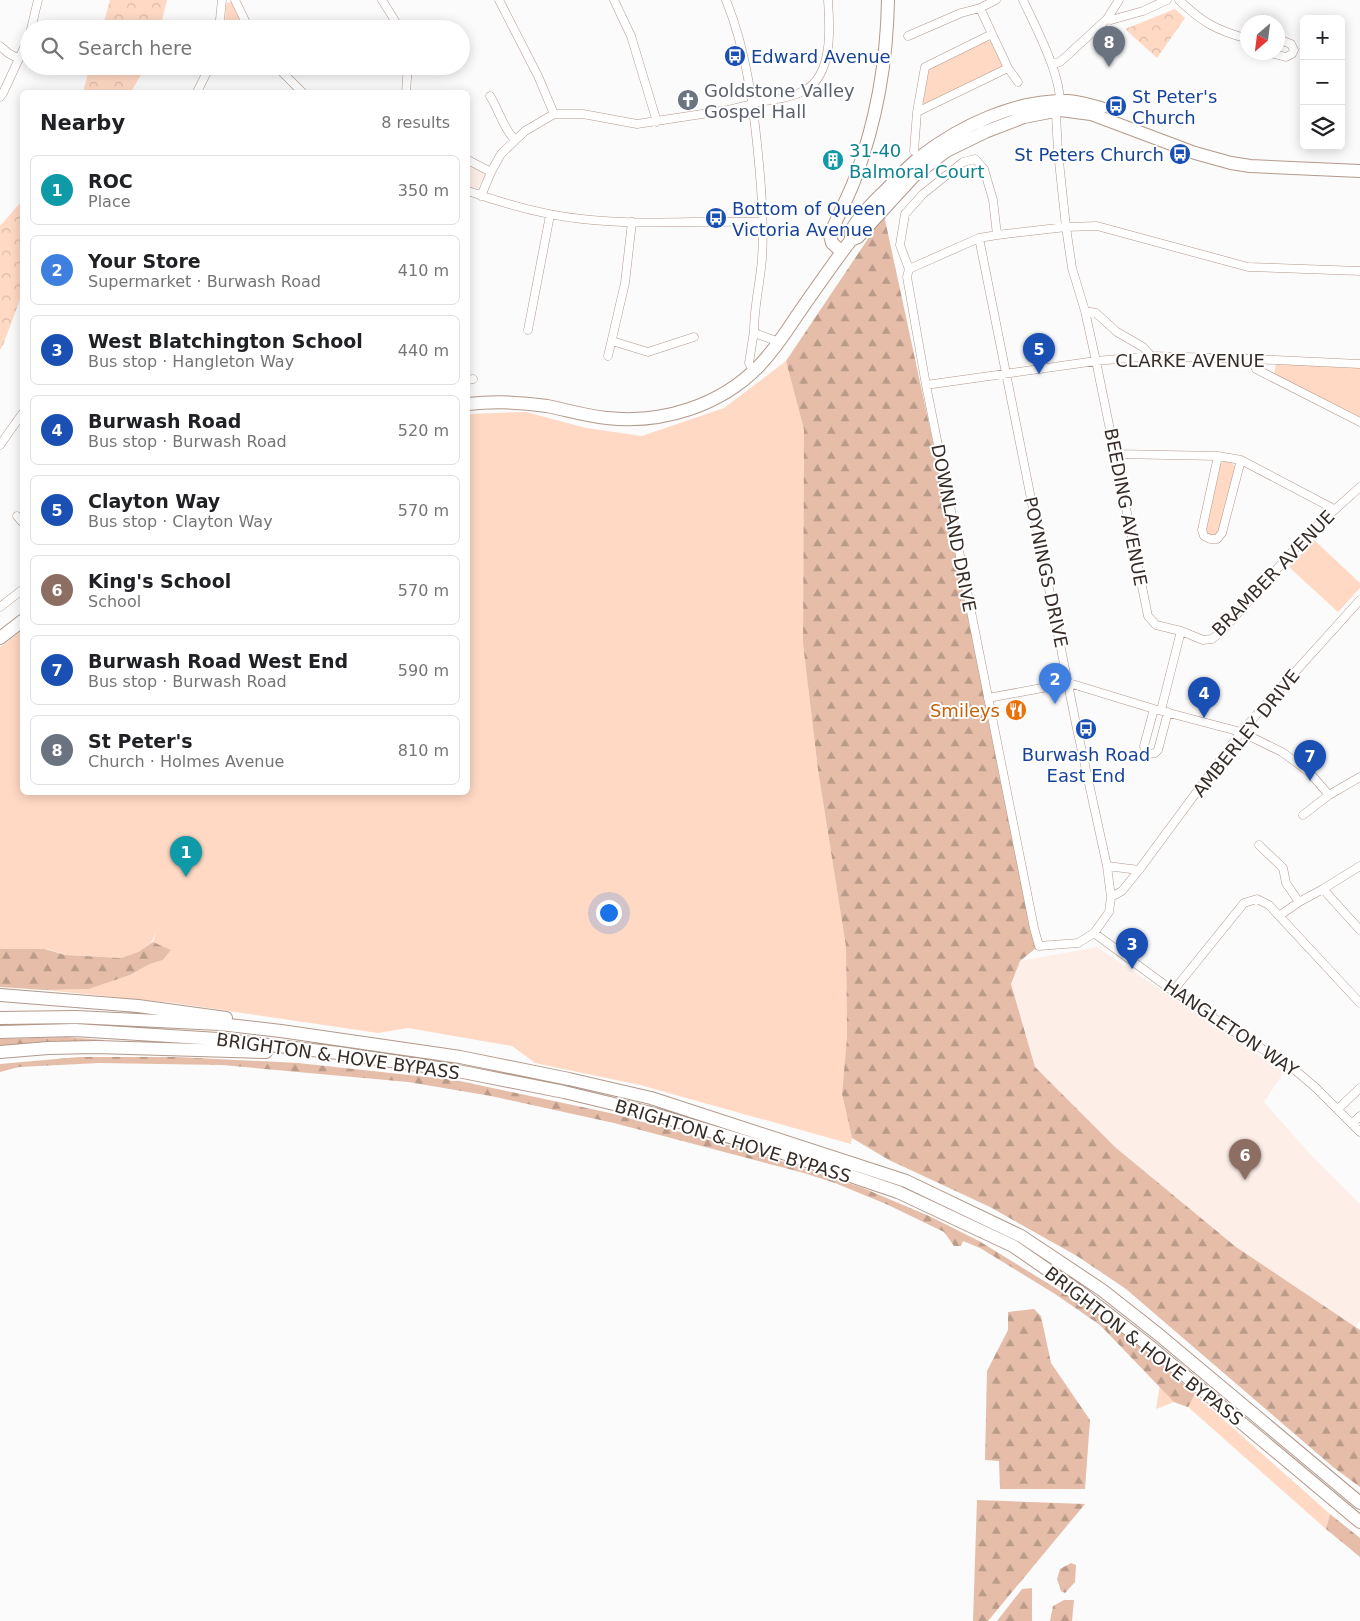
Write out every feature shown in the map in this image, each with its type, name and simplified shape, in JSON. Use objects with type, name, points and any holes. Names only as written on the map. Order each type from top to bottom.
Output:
[{"type":"main road","points":[[842,252],[832,243],[830,235],[856,178],[872,127],[884,67],[888,0]]},
{"type":"main road","points":[[470,404],[523,403],[626,420],[676,414],[712,400],[753,372],[779,342],[851,240],[858,237],[914,176],[946,151],[955,140],[985,132],[1060,106],[1178,142],[1212,159],[1231,163],[1360,164]]},
{"type":"main road","points":[[1283,164],[1360,171]]},
{"type":"main road","points":[[0,638],[20,623]]},
{"type":"main road","points":[[0,995],[82,1000],[174,1010],[220,1016],[281,1030]]},
{"type":"main road","name":"BRIGHTON & HOVE BYPASS","points":[[0,1018],[76,1017],[220,1024],[281,1030],[460,1057],[568,1078],[642,1096],[906,1181],[1020,1236],[1102,1290],[1158,1334],[1360,1503]]},
{"type":"main road","name":"BRIGHTON & HOVE BYPASS","points":[[0,1032],[75,1030],[227,1040],[338,1053],[490,1078],[647,1112],[786,1154],[898,1192],[1013,1246],[1084,1295],[1152,1348],[1360,1522]]},
{"type":"main road","points":[[0,1052],[96,1047],[338,1053]]},
{"type":"street","points":[[33,20],[38,0]]},
{"type":"street","points":[[221,20],[222,0]]},
{"type":"street","points":[[235,0],[244,20]]},
{"type":"street","points":[[382,0],[394,20]]},
{"type":"street","points":[[500,0],[538,76],[554,114]]},
{"type":"street","points":[[614,0],[631,36],[657,122]]},
{"type":"street","points":[[726,0],[737,30],[752,103],[762,195],[762,259],[749,363],[753,372]]},
{"type":"street","points":[[481,196],[501,154],[525,131],[554,114],[582,114],[637,124],[728,110],[800,93],[815,82],[824,66],[828,44],[828,0]]},
{"type":"street","points":[[908,36],[996,0]]},
{"type":"street","points":[[1023,0],[1052,64],[1060,90],[1060,106]]},
{"type":"street","points":[[1052,64],[1060,62],[1107,19],[1120,0]]},
{"type":"street","points":[[1107,19],[1111,20],[1143,11],[1167,0]]},
{"type":"street","points":[[1179,0],[1199,19],[1240,37]]},
{"type":"street","points":[[980,8],[1008,68],[1018,82]]},
{"type":"street","points":[[914,151],[917,112],[925,66],[992,34]]},
{"type":"street","points":[[1285,42],[1291,44],[1294,49],[1292,54],[1285,57]]},
{"type":"street","points":[[0,46],[8,53],[20,59],[0,97]]},
{"type":"street","points":[[917,112],[1008,68]]},
{"type":"street","points":[[198,90],[206,75]]},
{"type":"street","points":[[285,75],[300,90]]},
{"type":"street","points":[[406,90],[407,75]]},
{"type":"street","points":[[490,96],[508,131],[515,140]]},
{"type":"street","name":"CLARKE AVENUE","points":[[1060,106],[1056,114],[1066,227],[1072,268],[1085,311],[1096,361],[1151,356],[1360,364]]},
{"type":"street","name":"DOWNLAND DRIVE","points":[[997,234],[993,200],[984,168],[975,160],[963,162],[923,194],[905,214],[900,245],[909,269],[907,277],[926,385],[1039,946],[1078,942],[1094,933]]},
{"type":"street","points":[[470,161],[491,172]]},
{"type":"street","points":[[470,192],[523,209],[582,219],[632,222],[762,222]]},
{"type":"street","points":[[528,330],[550,215]]},
{"type":"street","points":[[608,356],[625,283],[632,222]]},
{"type":"street","points":[[909,269],[980,238],[997,234],[1097,226],[1248,267],[1360,271]]},
{"type":"street","name":"POYNINGS DRIVE","points":[[980,238],[1005,373],[1107,866],[1111,897],[1109,912],[1094,933]]},
{"type":"street","points":[[1085,311],[1096,313],[1117,332],[1143,347],[1151,356]]},
{"type":"street","points":[[754,331],[757,334],[779,342]]},
{"type":"street","points":[[612,342],[648,352],[694,337]]},
{"type":"street","points":[[1252,359],[1256,369],[1360,422]]},
{"type":"street","points":[[926,385],[1096,361]]},
{"type":"street","name":"BEEDING AVENUE","points":[[1096,361],[1148,616],[1156,625],[1181,631]]},
{"type":"street","points":[[0,446],[20,417]]},
{"type":"street","points":[[1116,454],[1218,456],[1241,460],[1334,509]]},
{"type":"street","points":[[1218,456],[1202,530],[1204,536],[1210,539],[1217,539],[1222,533],[1241,460]]},
{"type":"street","name":"BRAMBER AVENUE","points":[[1181,631],[1204,640],[1212,639],[1221,632],[1309,533],[1360,487]]},
{"type":"street","points":[[0,607],[20,592]]},
{"type":"street","name":"AMBERLEY DRIVE","points":[[1111,897],[1122,891],[1139,870],[1241,732],[1360,600]]},
{"type":"street","points":[[1161,710],[1144,746],[1145,751],[1149,754],[1155,753],[1158,750],[1161,710],[1181,631]]},
{"type":"street","points":[[988,698],[1069,683],[1241,732],[1282,752],[1309,772],[1329,795]]},
{"type":"street","points":[[1303,816],[1329,795],[1360,777]]},
{"type":"street","points":[[1259,845],[1283,868],[1286,883],[1299,902]]},
{"type":"street","points":[[1107,866],[1139,870]]},
{"type":"street","points":[[1279,916],[1360,866]]},
{"type":"street","points":[[1322,889],[1360,930]]},
{"type":"street","points":[[1173,991],[1244,903],[1257,899],[1269,905],[1360,1003]]},
{"type":"street","name":"HANGLETON WAY","points":[[1094,933],[1173,991],[1239,1035],[1289,1065],[1315,1086],[1360,1132]]},
{"type":"street","points":[[1338,1109],[1360,1088]]},
{"type":"street","points":[[1352,1124],[1360,1116]]},
{"type":"shaded area","points":[[470,164],[487,172],[478,188],[470,189]]},
{"type":"shaded area","points":[[1097,947],[1284,1072],[1264,1102],[1312,1156],[1360,1204],[1360,1320],[1356,1327],[1236,1247],[1115,1147],[1035,1067],[1011,984],[1020,961]]},
{"type":"green space","points":[[110,0],[167,0],[162,20],[104,20]]},
{"type":"green space","points":[[231,2],[240,20],[225,20],[227,3]]},
{"type":"green space","points":[[1175,9],[1185,18],[1157,58],[1125,29]]},
{"type":"green space","points":[[987,40],[992,42],[1003,67],[925,105],[922,103],[929,69]]},
{"type":"green space","points":[[88,75],[141,75],[132,90],[84,90]]},
{"type":"green space","points":[[20,203],[20,299],[0,350],[0,226]]},
{"type":"green space","points":[[884,215],[1041,944],[1020,961],[1011,984],[1035,1067],[1115,1147],[1236,1247],[1360,1330],[1360,1487],[1333,1467],[1126,1289],[1077,1256],[990,1207],[889,1160],[852,1138],[842,1094],[847,1037],[846,947],[818,770],[803,644],[804,430],[786,361]]},
{"type":"green space","points":[[786,361],[804,430],[803,644],[818,770],[846,947],[847,1038],[842,1094],[852,1138],[851,1144],[640,1085],[535,1063],[512,1046],[408,1028],[378,1033],[174,1003],[44,990],[89,989],[130,975],[150,964],[163,960],[171,950],[153,942],[156,932],[151,943],[138,952],[121,958],[65,955],[47,949],[0,949],[0,647],[20,632],[20,795],[470,795],[470,414],[526,412],[586,428],[642,436],[724,408]]},
{"type":"green space","points":[[1276,364],[1360,368],[1360,418],[1274,374]]},
{"type":"green space","points":[[1229,460],[1235,466],[1220,532],[1216,536],[1207,534],[1206,528],[1221,463]]},
{"type":"green space","points":[[1314,540],[1360,583],[1360,588],[1338,612],[1289,567]]},
{"type":"green space","points":[[153,942],[171,950],[163,960],[150,964],[130,975],[89,989],[44,990],[0,987],[0,949],[45,949],[65,955],[121,958],[138,952]]},
{"type":"green space","points":[[67,1037],[104,1040],[103,1043],[0,1048],[0,1039]]},
{"type":"green space","points":[[79,1057],[177,1057],[298,1063],[455,1080],[610,1113],[757,1153],[863,1188],[929,1216],[979,1241],[1101,1316],[1140,1346],[1195,1394],[1188,1407],[1174,1402],[1100,1325],[1055,1294],[980,1248],[963,1241],[961,1246],[954,1246],[944,1232],[886,1204],[835,1183],[804,1173],[614,1123],[491,1096],[408,1082],[222,1065],[99,1063],[19,1067],[0,1072],[0,1064]]},
{"type":"green space","points":[[1034,1309],[1041,1316],[1051,1363],[1090,1420],[1085,1489],[1000,1489],[999,1461],[985,1460],[987,1371],[1008,1330],[1008,1312]]},
{"type":"green space","points":[[1163,1366],[1330,1514],[1326,1529],[1188,1407],[1174,1402],[1156,1409]]},
{"type":"green space","points":[[977,1500],[1085,1504],[988,1621],[973,1621]]},
{"type":"green space","points":[[1330,1514],[1360,1538],[1360,1557],[1326,1529]]},
{"type":"green space","points":[[1071,1563],[1076,1565],[1075,1582],[1065,1593],[1061,1591],[1057,1579],[1060,1569]]},
{"type":"green space","points":[[1032,1588],[1032,1621],[997,1621],[1022,1589]]},
{"type":"green space","points":[[1064,1600],[1074,1600],[1072,1621],[1050,1621],[1053,1606]]},
{"type":"place","name":"Edward Avenue","points":[[735,56]]},
{"type":"place","name":"St Peter's","points":[[1109,67]]},
{"type":"place","name":"Goldstone Valley Gospel Hall","points":[[688,100]]},
{"type":"place","name":"St Peter's Church","points":[[1116,106]]},
{"type":"place","name":"St Peters Church","points":[[1180,154]]},
{"type":"place","name":"31-40 Balmoral Court","points":[[833,160]]},
{"type":"place","name":"Bottom of Queen Victoria Avenue","points":[[716,218]]},
{"type":"place","name":"Clayton Way","points":[[1039,374]]},
{"type":"place","name":"Your Store","points":[[1055,704]]},
{"type":"place","name":"Smileys","points":[[1016,710]]},
{"type":"place","name":"Burwash Road","points":[[1204,718]]},
{"type":"place","name":"Burwash Road East End","points":[[1086,729]]},
{"type":"place","name":"Burwash Road West End","points":[[1310,781]]},
{"type":"place","name":"ROC","points":[[186,877]]},
{"type":"place","name":"West Blatchington School","points":[[1132,969]]},
{"type":"place","name":"King's School","points":[[1245,1180]]}]
